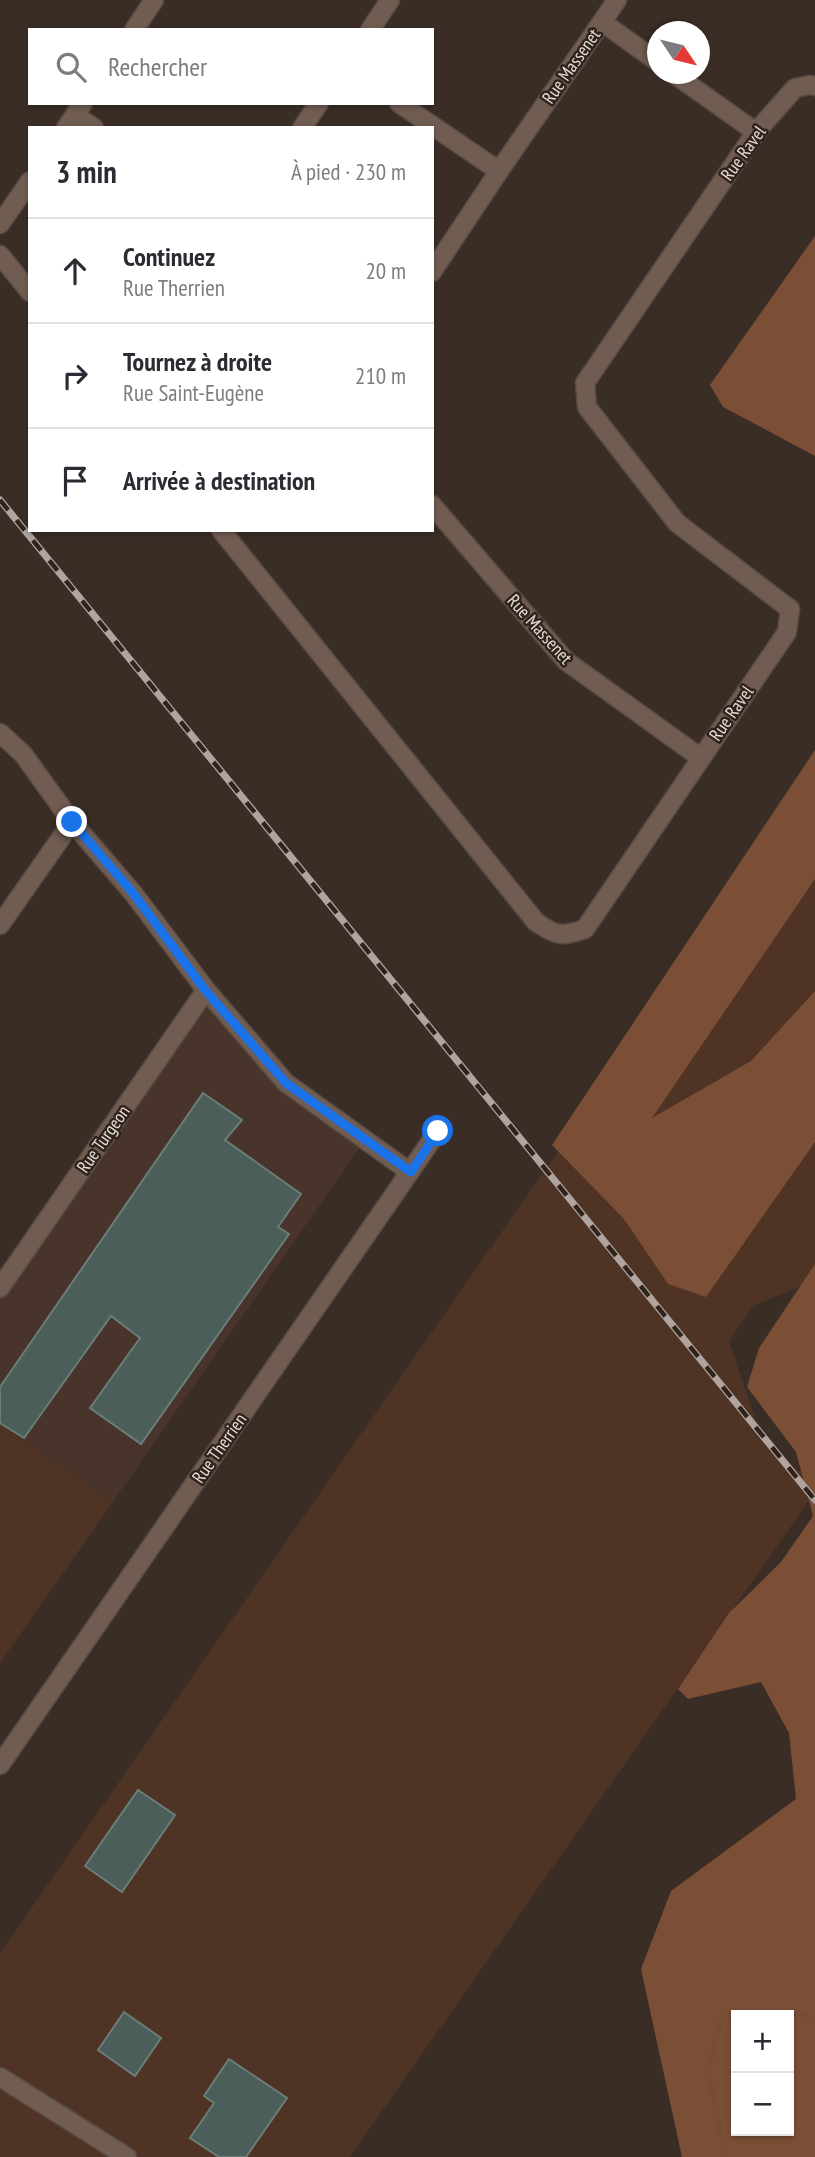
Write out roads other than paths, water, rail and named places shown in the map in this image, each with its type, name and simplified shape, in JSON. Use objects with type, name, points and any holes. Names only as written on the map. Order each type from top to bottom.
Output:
[{"type":"street","points":[[135,28],[154,0]]},
{"type":"street","points":[[371,28],[390,0]]},
{"type":"street","name":"Rue Massenet","points":[[434,269],[617,0]]},
{"type":"street","points":[[602,22],[647,55]]},
{"type":"street","points":[[688,84],[755,132]]},
{"type":"street","name":"Rue Ravel","points":[[223,532],[536,922],[555,935],[586,929],[787,632],[790,609],[677,523],[587,407],[585,383],[755,132],[795,88],[815,86]]},
{"type":"street","points":[[303,126],[318,105]]},
{"type":"street","points":[[402,105],[433,126]]},
{"type":"street","points":[[75,115],[91,126]]},
{"type":"street","points":[[434,127],[499,171]]},
{"type":"street","points":[[0,224],[28,184]]},
{"type":"street","points":[[0,255],[28,290]]},
{"type":"street","name":"Rue Massenet","points":[[434,507],[566,661],[701,758]]},
{"type":"street","points":[[0,733],[23,754],[72,822],[133,893],[205,990],[286,1083],[411,1172]]},
{"type":"street","points":[[0,925],[72,822]]},
{"type":"street","name":"Rue Turgeon","points":[[0,1288],[205,990]]},
{"type":"street","name":"Rue Therrien","points":[[0,1765],[438,1131]]},
{"type":"street","points":[[0,2077],[127,2157]]},
{"type":"waterway","points":[[794,2011],[815,2019]]},
{"type":"waterway","points":[[725,2157],[708,2071],[721,2017],[731,2016]]},
{"type":"railway","points":[[0,500],[815,1500]]}]
